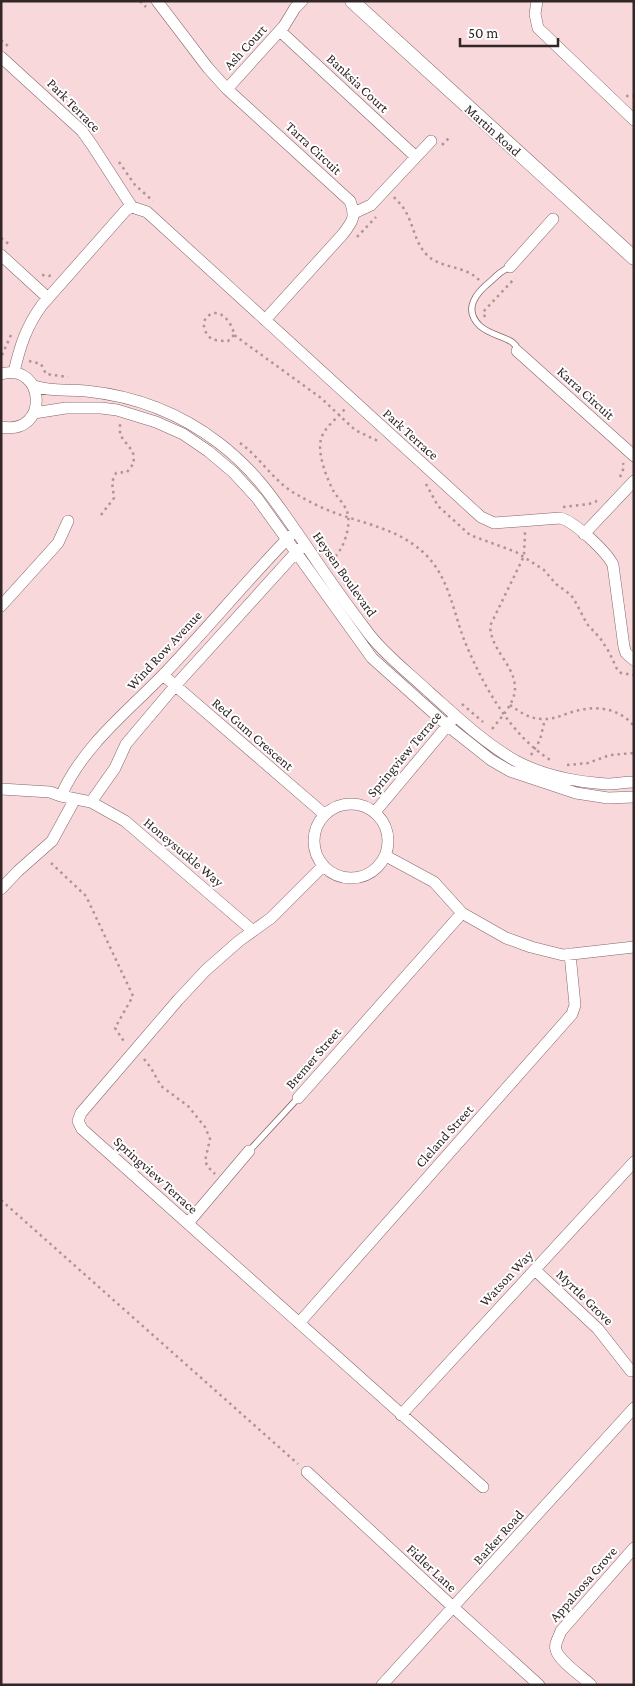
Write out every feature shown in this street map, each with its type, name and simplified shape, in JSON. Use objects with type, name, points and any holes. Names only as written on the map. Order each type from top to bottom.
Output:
[{"type":"street","name":"Tarra Circuit","points":[[157,1],[208,68],[227,89],[350,201],[354,213]]},
{"type":"street","name":"Ash Court","points":[[227,89],[288,22],[295,8],[302,1]]},
{"type":"street","name":"Martin Road","points":[[352,1],[634,258]]},
{"type":"street","points":[[536,1],[535,14],[538,28],[633,118]]},
{"type":"street","name":"Banksia Court","points":[[280,31],[416,157]]},
{"type":"street","name":"Park Terrace","points":[[1,57],[82,132],[132,207],[147,212],[481,518],[494,523],[554,518],[565,519],[584,534],[608,557],[613,565],[624,647],[626,653],[634,660]]},
{"type":"street","points":[[265,320],[343,234],[352,223],[354,213],[371,205],[431,141]]},
{"type":"street","points":[[14,372],[21,343],[32,319],[48,298],[126,210],[132,207]]},
{"type":"street","points":[[510,267],[553,219]]},
{"type":"street","points":[[1,255],[48,298]]},
{"type":"street","name":"Karra Circuit","points":[[517,352],[634,456]]},
{"type":"street","points":[[1,374],[14,372],[28,380],[34,386],[37,395],[37,404],[29,420],[21,426],[12,428],[1,427]]},
{"type":"street","name":"Heysen Boulevard","points":[[34,386],[42,389],[84,391],[125,397],[162,409],[218,443],[250,470],[269,491],[304,543],[378,644],[491,760],[510,771],[576,793],[608,798],[634,797]]},
{"type":"street","name":"Heysen Boulevard","points":[[34,412],[66,408],[101,408],[137,415],[177,432],[208,450],[243,481],[257,498],[372,658],[452,721],[516,761],[537,770],[565,778],[608,784],[634,782]]},
{"type":"street","points":[[584,534],[634,481]]},
{"type":"street","points":[[1,606],[58,543],[68,521]]},
{"type":"street","name":"Wind Row Avenue","points":[[61,796],[65,786],[88,752],[163,675],[296,530]]},
{"type":"street","points":[[92,802],[115,768],[126,744],[175,686],[304,543]]},
{"type":"street","name":"Red Gum Crescent","points":[[163,675],[324,814]]},
{"type":"street","name":"Springview Terrace","points":[[375,812],[452,721]]},
{"type":"street","name":"Honeysuckle Way","points":[[1,789],[50,792],[92,802],[125,821],[253,931]]},
{"type":"street","points":[[1,889],[52,840],[75,799]]},
{"type":"street","points":[[355,803],[375,812],[383,821],[388,832],[389,844],[386,856],[378,867],[369,874],[357,878],[344,878],[323,866],[316,851],[314,834],[324,814],[338,806],[355,803]]},
{"type":"street","points":[[386,856],[434,882],[462,913],[506,938],[562,955],[634,947]]},
{"type":"street","name":"Springview Terrace","points":[[323,866],[271,918],[217,960],[178,1000],[81,1113],[78,1121],[82,1129],[483,1487]]},
{"type":"street","name":"Bremer Street","points":[[298,1098],[462,913]]},
{"type":"street","name":"Cleland Street","points":[[298,1323],[572,1014],[575,1005],[570,954]]},
{"type":"street","name":"Bremer Street","points":[[188,1223],[249,1151]]},
{"type":"street","name":"Watson Way","points":[[401,1415],[633,1163]]},
{"type":"street","name":"Myrtle Grove","points":[[535,1270],[598,1329],[631,1371]]},
{"type":"street","name":"Barker Road","points":[[382,1685],[634,1408]]},
{"type":"street","name":"Fidler Lane","points":[[307,1472],[539,1685]]},
{"type":"street","name":"Appaloosa Grove","points":[[591,1685],[562,1659],[556,1650],[557,1640],[561,1631],[634,1548]]},
{"type":"lane","points":[[510,267],[504,269],[477,293],[472,310],[475,320],[485,330],[512,342],[516,346],[517,352]]},
{"type":"lane","name":"Bremer Street","points":[[249,1151],[298,1098]]},
{"type":"path","points":[[394,197],[404,209],[416,240],[428,256],[446,265],[470,273],[475,276],[483,287]]},
{"type":"path","points":[[1,238],[14,249]]},
{"type":"path","points":[[30,281],[38,272],[45,276],[53,274]]},
{"type":"path","points":[[490,323],[483,312],[515,278]]},
{"type":"path","points":[[234,335],[228,341],[211,338],[205,331],[204,322],[208,315],[214,313],[224,316],[232,325],[234,335],[321,398],[355,430],[386,447]]},
{"type":"path","points":[[14,329],[2,356],[41,364],[46,374],[74,378]]},
{"type":"path","points":[[322,568],[340,552],[344,545],[347,526],[346,511],[334,492],[326,473],[320,442],[324,433],[336,419]]},
{"type":"path","points":[[101,515],[114,498],[112,482],[116,474],[127,472],[134,463],[133,452],[120,435],[120,423]]},
{"type":"path","points":[[238,442],[284,486],[314,504],[399,535],[426,555],[449,592],[463,636],[478,670],[504,714],[535,750],[553,762],[540,758]]},
{"type":"path","points":[[616,482],[621,476],[624,467],[618,459]]},
{"type":"path","points":[[422,478],[438,506],[470,535],[507,547],[524,556],[544,570],[556,584],[571,595],[587,624],[600,638],[609,652],[617,669],[621,673],[634,675]]},
{"type":"path","points":[[284,486],[285,493]]},
{"type":"path","points":[[598,501],[607,510]]},
{"type":"path","points":[[459,701],[493,730],[510,705],[515,688],[515,679],[512,671],[494,646],[490,626],[524,556],[525,520]]},
{"type":"path","points":[[338,568],[372,616]]},
{"type":"path","points":[[510,705],[529,716],[545,719],[558,718],[587,708],[601,708],[620,714],[634,726]]},
{"type":"path","points":[[524,751],[532,755],[540,740],[545,719]]},
{"type":"path","points":[[560,764],[577,765],[610,755],[634,753]]},
{"type":"path","points":[[51,863],[86,896],[133,996],[115,1028],[126,1044]]},
{"type":"path","points":[[144,1058],[152,1068],[161,1086],[188,1106],[205,1127],[210,1139],[205,1161],[223,1181]]},
{"type":"path","points":[[1,1200],[307,1472]]}]
